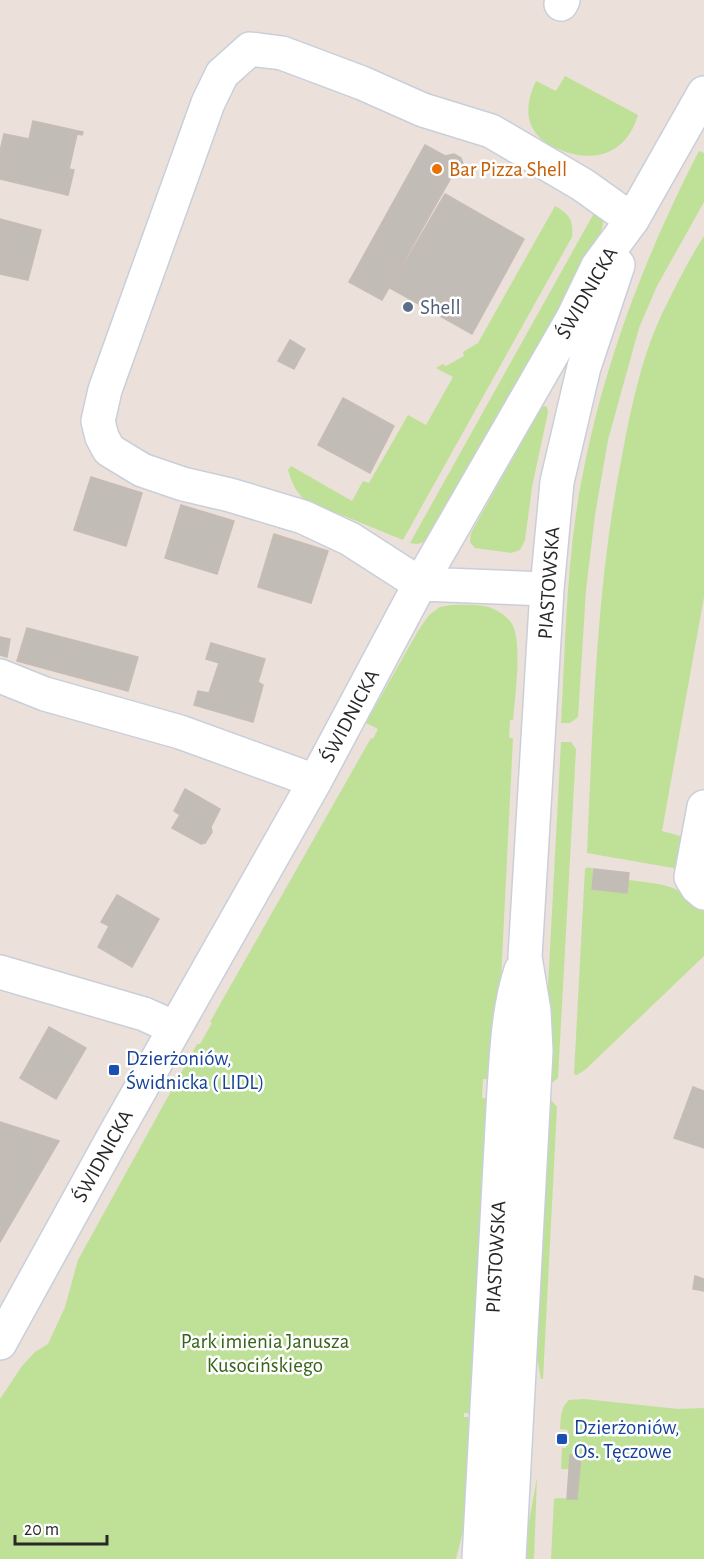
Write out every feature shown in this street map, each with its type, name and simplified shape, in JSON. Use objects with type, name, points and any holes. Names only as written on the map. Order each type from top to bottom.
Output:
[{"type":"street","points":[[547,589],[420,584],[350,539],[303,517],[230,495],[183,484],[142,470],[109,450],[102,437],[98,421],[105,390],[208,103],[222,74],[250,49],[282,53],[423,110],[491,131],[583,185],[632,220]]},
{"type":"street","name":"ŚWIDNICKA","points":[[0,1343],[315,781],[420,584],[573,318],[598,266],[632,220],[704,93]]},
{"type":"street","name":"PIASTOWSKA","points":[[509,1559],[536,1051],[534,1011],[525,957],[547,589],[557,482],[584,367],[632,220]]},
{"type":"street","points":[[0,676],[45,694],[180,732],[315,781]]},
{"type":"street","points":[[704,807],[691,877],[704,893]]},
{"type":"street","name":"PIASTOWSKA","points":[[479,1559],[509,1025],[516,986],[525,957]]},
{"type":"street","points":[[0,972],[144,1014],[175,1028]]},
{"type":"green space","points":[[565,76],[638,115],[633,129],[617,147],[607,153],[584,156],[558,149],[539,137],[533,129],[528,112],[536,81],[556,91]]},
{"type":"green space","points":[[699,151],[704,153],[704,202],[657,286],[639,328],[608,440],[595,515],[586,590],[578,717],[570,723],[561,723],[570,566],[584,467],[595,420],[622,328],[639,282]]},
{"type":"green space","points":[[555,206],[570,218],[572,237],[403,540],[305,500],[292,483],[288,470],[291,466],[352,501],[363,481],[369,483],[408,415],[426,425],[453,377],[436,368],[443,364],[446,366],[464,356],[463,352],[478,343]]},
{"type":"green space","points":[[598,206],[603,222],[598,238],[434,532],[428,541],[410,543]]},
{"type":"green space","points":[[704,236],[704,597],[662,831],[684,837],[679,869],[587,853],[601,604],[606,554],[622,456],[637,384],[654,332],[676,285]]},
{"type":"green space","points":[[544,406],[547,407],[548,412],[532,487],[525,540],[520,550],[511,553],[475,548],[470,542],[471,533]]},
{"type":"green space","name":"Park imienia Janusza Kusocińskiego","points":[[484,606],[496,610],[513,626],[517,646],[516,686],[509,738],[513,738],[496,1080],[483,1079],[482,1098],[495,1099],[479,1414],[464,1413],[464,1417],[468,1417],[471,1423],[475,1484],[456,1559],[0,1559],[0,1399],[22,1366],[35,1352],[48,1344],[65,1307],[78,1260],[197,1044],[200,1044],[212,1023],[210,1022],[371,738],[373,739],[378,729],[366,723],[418,631],[429,615],[440,607]]},
{"type":"green space","points":[[561,742],[571,742],[576,749],[558,1078],[553,1082],[543,1082]]},
{"type":"green space","points":[[588,867],[594,869],[592,889],[627,893],[628,880],[669,887],[694,900],[704,909],[704,956],[577,1075],[574,1074],[585,869]]},
{"type":"green space","points":[[543,1101],[552,1101],[557,1107],[543,1379],[541,1379],[531,1325]]},
{"type":"green space","points":[[584,1399],[678,1409],[704,1408],[704,1559],[551,1559],[554,1499],[577,1499],[581,1455],[571,1455],[569,1469],[561,1469],[562,1448],[566,1448],[568,1430],[560,1429],[562,1413],[569,1400]]},
{"type":"green space","points":[[537,1478],[534,1559],[522,1559]]},
{"type":"building","points":[[33,121],[83,132],[82,135],[77,134],[69,169],[74,170],[68,195],[0,179],[0,151],[4,134],[29,139]]},
{"type":"building","points":[[425,145],[445,156],[454,154],[461,158],[464,167],[460,174],[452,176],[382,300],[349,282]]},
{"type":"building","points":[[445,194],[524,239],[472,334],[390,288]]},
{"type":"building","points":[[0,219],[41,230],[28,280],[0,274]]},
{"type":"building","points":[[290,340],[305,349],[294,369],[278,361]]},
{"type":"building","points":[[343,398],[394,426],[370,473],[318,445]]},
{"type":"building","points":[[91,477],[142,493],[126,546],[74,530]]},
{"type":"building","points":[[181,505],[234,521],[217,574],[165,558]]},
{"type":"building","points":[[274,534],[328,551],[311,603],[258,587]]},
{"type":"building","points":[[27,628],[138,657],[128,691],[17,661]]},
{"type":"building","points":[[0,637],[10,639],[7,657],[0,655]]},
{"type":"building","points":[[211,643],[265,659],[258,682],[263,685],[253,722],[194,705],[198,691],[209,693],[219,663],[206,659]]},
{"type":"building","points":[[185,789],[220,809],[211,827],[212,832],[205,843],[201,844],[172,828],[180,815],[174,811]]},
{"type":"building","points":[[594,869],[629,873],[627,893],[592,889]]},
{"type":"building","points":[[117,895],[159,919],[132,967],[98,947],[109,926],[101,922]]},
{"type":"building","points":[[49,1027],[86,1048],[56,1099],[20,1078]]},
{"type":"building","points":[[693,1087],[704,1091],[704,1148],[674,1138]]},
{"type":"building","points":[[0,1122],[59,1141],[0,1242]]},
{"type":"building","points":[[695,1276],[704,1279],[704,1291],[693,1289]]},
{"type":"building","points":[[570,1455],[581,1455],[577,1499],[567,1499]]},
{"type":"place","name":"Bar Pizza Shell","points":[[437,169]]},
{"type":"place","name":"Shell","points":[[408,307]]},
{"type":"place","name":"Dzierżoniów, Świdnicka ( LIDL)","points":[[114,1070]]},
{"type":"place","name":"Dzierżoniów, Os. Tęczowe","points":[[562,1439]]}]
